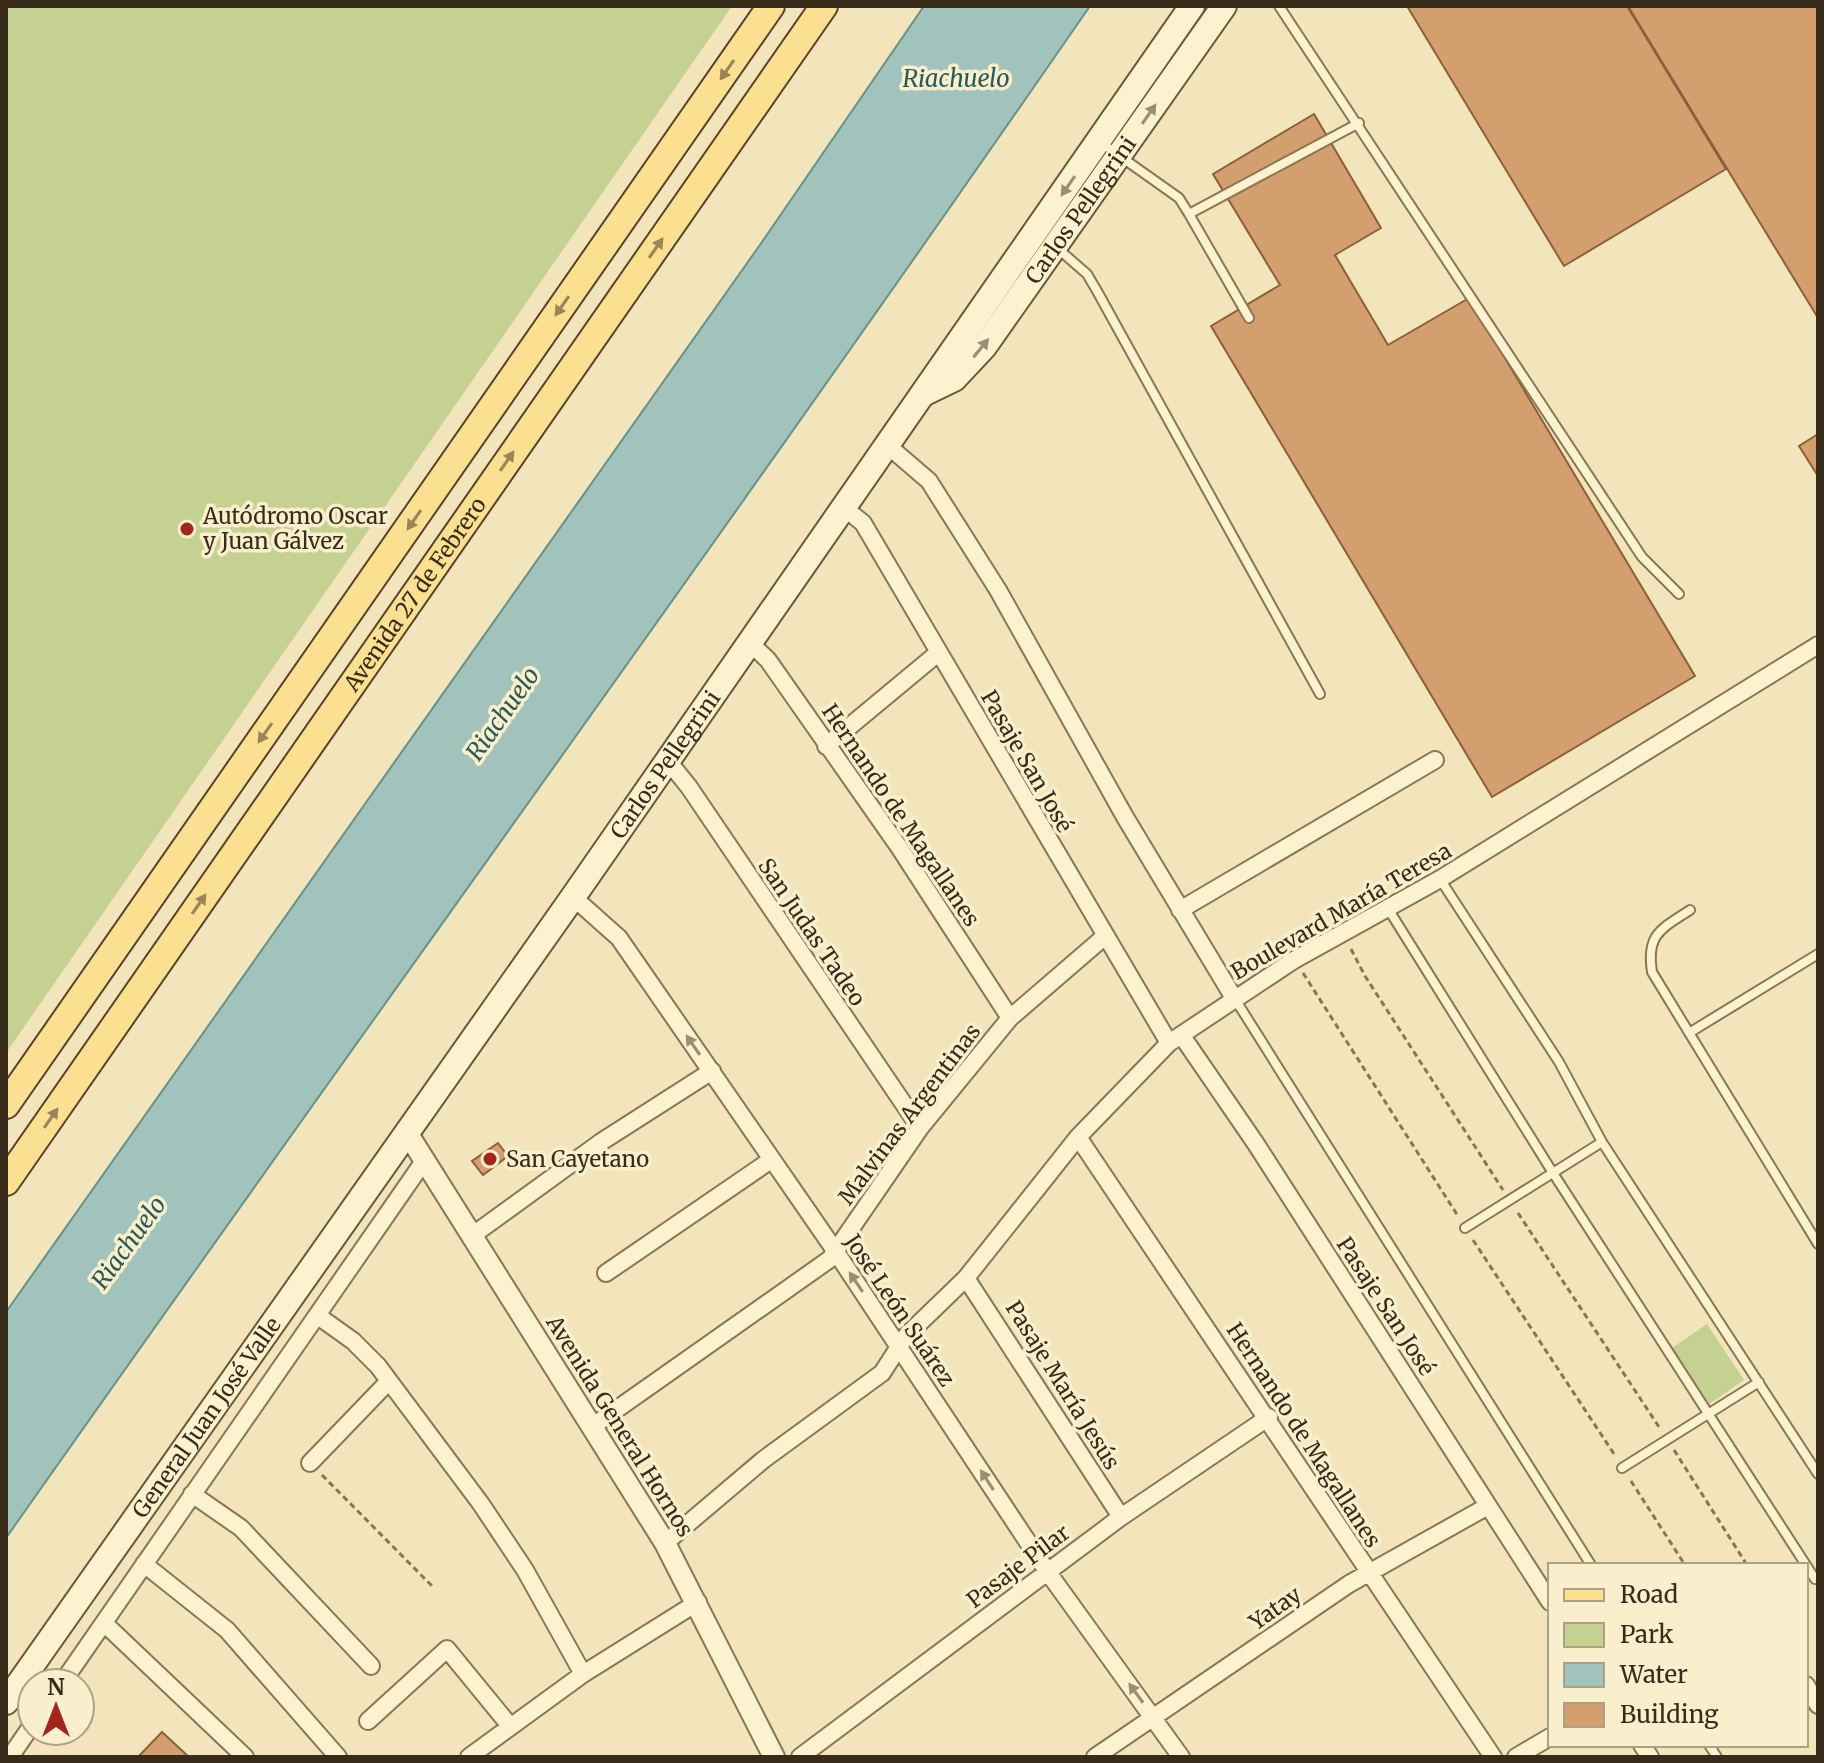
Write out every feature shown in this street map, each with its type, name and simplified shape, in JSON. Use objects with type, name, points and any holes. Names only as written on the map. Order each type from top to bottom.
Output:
[{"type":"main road","name":"Avenida 27 de Febrero","points":[[6,1105],[771,6]]},
{"type":"main road","name":"Avenida 27 de Febrero","points":[[6,1182],[824,6]]},
{"type":"main road","name":"Carlos Pellegrini","points":[[406,1131],[573,897],[1192,6]]},
{"type":"main road","name":"Carlos Pellegrini","points":[[921,395],[945,385],[964,369],[1055,247],[1224,6]]},
{"type":"main road","name":"General Juan José Valle","points":[[6,1702],[406,1131]]},
{"type":"street","points":[[886,444],[929,481],[991,577],[1180,910],[1234,998]]},
{"type":"street","name":"Pasaje San José","points":[[843,507],[863,523],[1104,937],[1176,1040],[1256,1144],[1548,1599]]},
{"type":"street","name":"Hernando de Magallanes","points":[[749,642],[768,660],[899,847],[1010,1018]]},
{"type":"street","name":"Boulevard María Teresa","points":[[665,1543],[763,1460],[882,1373],[899,1347],[966,1278],[1078,1137],[1176,1040],[1294,960],[1440,879],[1818,645]]},
{"type":"street","points":[[826,746],[938,653]]},
{"type":"street","points":[[1180,910],[1435,760]]},
{"type":"street","name":"San Judas Tadeo","points":[[668,761],[689,787],[920,1128]]},
{"type":"street","name":"José León Suárez","points":[[573,897],[614,932],[836,1252],[1047,1571],[1181,1757]]},
{"type":"street","name":"Malvinas Argentinas","points":[[593,1426],[823,1265],[836,1252],[920,1128],[1010,1018],[1104,937]]},
{"type":"street","points":[[473,1235],[601,1142],[712,1071]]},
{"type":"street","name":"Avenida General Hornos","points":[[406,1131],[665,1543],[698,1602],[770,1756]]},
{"type":"street","name":"Hernando de Magallanes","points":[[1078,1137],[1269,1417],[1367,1572],[1492,1756]]},
{"type":"street","points":[[606,1273],[771,1160]]},
{"type":"street","name":"General Juan José Valle","points":[[73,1667],[424,1161]]},
{"type":"street","name":"Pasaje María Jesús","points":[[966,1278],[988,1307],[1121,1517]]},
{"type":"street","points":[[318,1316],[361,1348],[389,1381],[509,1545],[583,1674]]},
{"type":"street","points":[[310,1463],[389,1381]]},
{"type":"street","name":"Pasaje Pilar","points":[[800,1757],[1121,1517],[1269,1417]]},
{"type":"street","points":[[192,1494],[241,1528],[371,1666]]},
{"type":"street","name":"Yatay","points":[[1095,1757],[1367,1572],[1488,1506]]},
{"type":"street","points":[[144,1564],[227,1630],[338,1757]]},
{"type":"street","points":[[469,1757],[583,1674],[698,1602]]},
{"type":"street","points":[[104,1623],[245,1757]]},
{"type":"street","points":[[368,1721],[447,1649],[510,1726]]},
{"type":"street","points":[[1516,1757],[1548,1738]]},
{"type":"lane","points":[[1279,6],[1359,123],[1642,557],[1679,594]]},
{"type":"lane","points":[[1189,214],[1359,123]]},
{"type":"lane","points":[[1099,142],[1179,198],[1249,318]]},
{"type":"lane","points":[[1055,247],[1087,274],[1320,694]]},
{"type":"lane","points":[[1440,879],[1559,1062],[1602,1142],[1818,1474]]},
{"type":"lane","points":[[1387,907],[1553,1173],[1807,1563]]},
{"type":"lane","points":[[1690,910],[1659,931],[1649,953],[1652,972],[1818,1244]]},
{"type":"lane","points":[[1689,1033],[1818,954]]},
{"type":"lane","points":[[1234,998],[1590,1563]]},
{"type":"lane","points":[[1465,1228],[1602,1142]]},
{"type":"lane","points":[[1622,1468],[1759,1382]]},
{"type":"path","points":[[1343,933],[1365,976],[1746,1563]]},
{"type":"path","points":[[1294,960],[1684,1563]]},
{"type":"path","points":[[310,1463],[433,1587]]},
{"type":"green space","name":"Autódromo Oscar y Juan Gálvez","points":[[6,6],[732,6],[6,1053]]},
{"type":"green space","points":[[1707,1324],[1744,1380],[1709,1404],[1672,1348]]},
{"type":"water","name":"Riachuelo","points":[[924,6],[1090,6],[821,391],[6,1538],[6,1312],[762,242]]},
{"type":"building","points":[[1407,6],[1627,6],[1726,169],[1564,266]]},
{"type":"building","points":[[1628,6],[1818,6],[1818,318]]},
{"type":"building","points":[[1314,114],[1381,228],[1335,255],[1388,345],[1469,298],[1695,676],[1492,797],[1211,326],[1280,285],[1213,174]]},
{"type":"building","points":[[1818,434],[1818,476],[1799,446]]},
{"type":"building","name":"San Cayetano","points":[[498,1143],[508,1156],[483,1175],[472,1161]]},
{"type":"building","points":[[162,1732],[189,1757],[138,1757]]},
{"type":"place","name":"Autódromo Oscar y Juan Gálvez","points":[[187,529]]},
{"type":"place","name":"San Cayetano","points":[[490,1159]]}]
